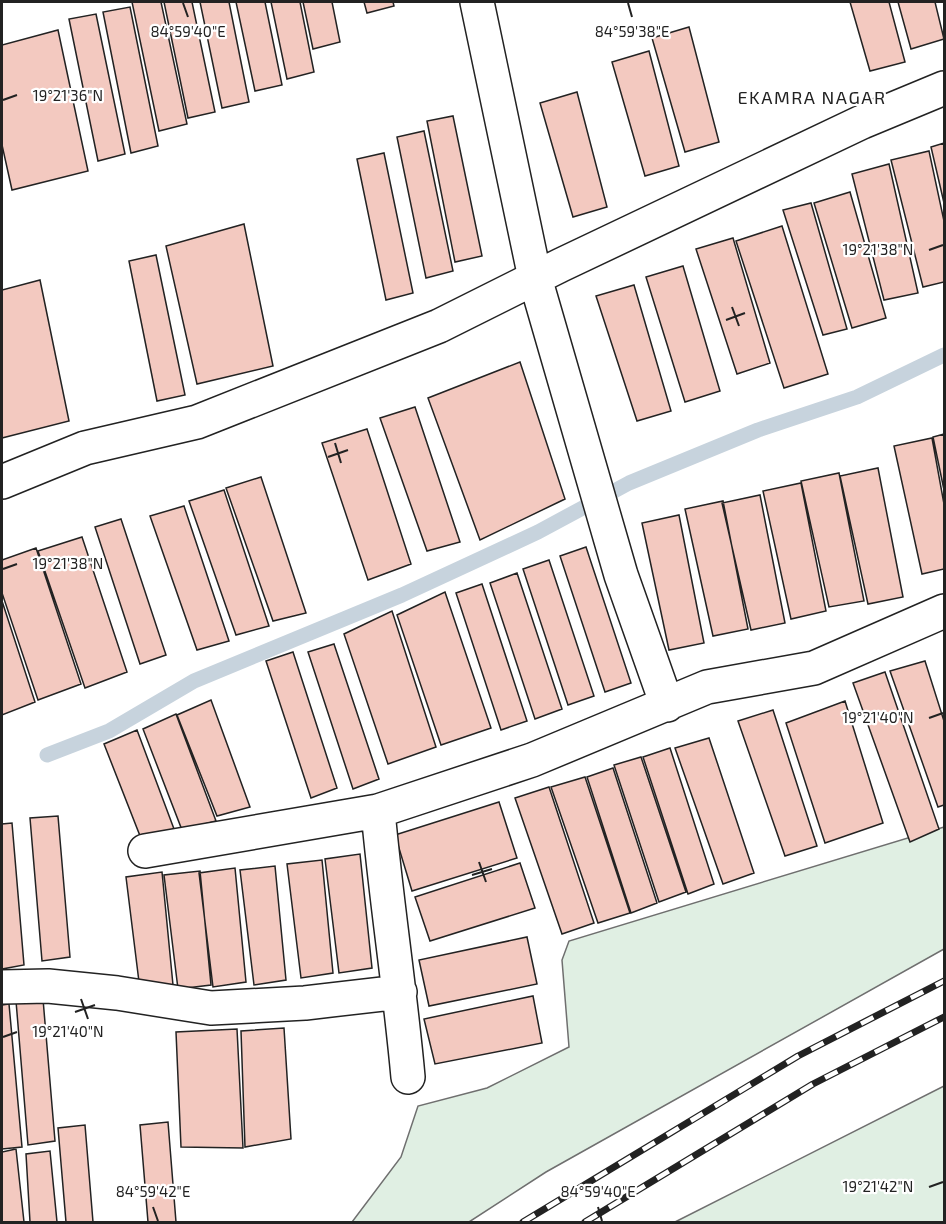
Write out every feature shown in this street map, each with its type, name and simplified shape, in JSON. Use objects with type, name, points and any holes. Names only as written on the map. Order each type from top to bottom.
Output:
[{"type":"street","points":[[477,2],[535,278],[621,575],[667,705]]},
{"type":"street","points":[[2,482],[85,448],[196,422],[439,326],[862,122],[945,88]]},
{"type":"street","points":[[145,851],[378,811],[532,760],[707,687],[814,668],[945,611]]},
{"type":"street","points":[[378,811],[408,1077]]},
{"type":"street","points":[[2,987],[48,986],[117,993],[211,1008],[305,1003],[400,992]]},
{"type":"green space","points":[[944,827],[944,949],[546,1172],[469,1222],[352,1222],[401,1157],[418,1106],[487,1088],[569,1047],[562,960],[569,941]]},
{"type":"green space","points":[[944,1086],[944,1222],[675,1222]]},
{"type":"building","points":[[132,2],[161,2],[187,124],[159,131]]},
{"type":"building","points":[[164,2],[192,2],[215,112],[188,118]]},
{"type":"building","points":[[200,2],[229,2],[249,102],[222,108]]},
{"type":"building","points":[[236,2],[265,2],[282,85],[255,91]]},
{"type":"building","points":[[271,2],[300,2],[314,72],[287,79]]},
{"type":"building","points":[[303,2],[332,2],[340,42],[313,49]]},
{"type":"building","points":[[364,2],[393,2],[394,6],[367,13]]},
{"type":"building","points":[[850,2],[889,2],[905,62],[870,71]]},
{"type":"building","points":[[898,2],[935,2],[944,39],[911,49]]},
{"type":"building","points":[[130,7],[158,146],[131,153],[103,12]]},
{"type":"building","points":[[96,14],[125,154],[98,161],[69,19]]},
{"type":"building","points":[[689,27],[719,142],[685,152],[652,38]]},
{"type":"building","points":[[58,30],[88,171],[12,190],[2,145],[2,45]]},
{"type":"building","points":[[649,51],[679,166],[645,176],[612,62]]},
{"type":"building","points":[[577,92],[607,207],[573,217],[540,103]]},
{"type":"building","points":[[453,116],[482,256],[455,262],[427,121]]},
{"type":"building","points":[[424,131],[453,271],[426,278],[397,137]]},
{"type":"building","points":[[944,143],[944,203],[931,147]]},
{"type":"building","points":[[929,151],[944,221],[944,282],[923,287],[891,160]]},
{"type":"building","points":[[384,153],[413,293],[386,300],[357,159]]},
{"type":"building","points":[[889,164],[918,293],[884,300],[852,174]]},
{"type":"building","points":[[850,192],[886,318],[852,328],[814,203]]},
{"type":"building","points":[[811,203],[847,329],[823,335],[783,210]]},
{"type":"building","points":[[244,224],[273,366],[197,384],[166,246]]},
{"type":"building","points":[[782,226],[828,374],[784,388],[736,241]]},
{"type":"building","points":[[733,238],[770,363],[737,374],[696,249]]},
{"type":"building","points":[[156,255],[185,395],[157,401],[129,261]]},
{"type":"building","points":[[683,266],[720,391],[685,402],[646,277]]},
{"type":"building","points":[[40,280],[69,421],[2,438],[2,290]]},
{"type":"building","points":[[634,285],[671,411],[637,421],[596,296]]},
{"type":"building","points":[[520,362],[565,499],[480,540],[428,398]]},
{"type":"building","points":[[415,407],[460,542],[427,551],[380,418]]},
{"type":"building","points":[[367,429],[411,564],[368,580],[322,443]]},
{"type":"building","points":[[944,434],[944,490],[933,437]]},
{"type":"building","points":[[932,438],[944,504],[944,569],[922,574],[894,446]]},
{"type":"building","points":[[878,468],[903,597],[868,604],[840,476]]},
{"type":"building","points":[[839,473],[864,601],[829,607],[801,481]]},
{"type":"building","points":[[261,477],[306,613],[273,621],[226,488]]},
{"type":"building","points":[[801,483],[826,611],[791,619],[763,491]]},
{"type":"building","points":[[224,490],[269,626],[236,635],[189,501]]},
{"type":"building","points":[[760,495],[785,623],[751,630],[722,503]]},
{"type":"building","points":[[723,501],[748,629],[713,636],[685,509]]},
{"type":"building","points":[[184,506],[229,641],[197,650],[150,516]]},
{"type":"building","points":[[679,515],[704,643],[669,650],[642,523]]},
{"type":"building","points":[[121,519],[166,655],[140,664],[95,527]]},
{"type":"building","points":[[82,537],[127,672],[85,688],[38,551]]},
{"type":"building","points":[[586,547],[631,683],[605,692],[560,556]]},
{"type":"building","points":[[36,548],[81,684],[38,700],[2,593],[2,560]]},
{"type":"building","points":[[549,560],[594,696],[568,705],[523,569]]},
{"type":"building","points":[[517,573],[562,709],[535,719],[490,583]]},
{"type":"building","points":[[482,584],[527,721],[501,730],[456,593]]},
{"type":"building","points":[[445,592],[491,728],[441,745],[397,615]]},
{"type":"building","points":[[2,601],[35,702],[2,715]]},
{"type":"building","points":[[392,611],[436,747],[388,764],[344,634]]},
{"type":"building","points":[[334,644],[379,779],[353,789],[308,652]]},
{"type":"building","points":[[293,652],[337,788],[311,798],[266,661]]},
{"type":"building","points":[[925,661],[944,721],[944,805],[938,807],[890,671]]},
{"type":"building","points":[[885,672],[939,829],[910,842],[853,683]]},
{"type":"building","points":[[211,700],[250,807],[217,816],[177,715]]},
{"type":"building","points":[[845,701],[883,823],[825,843],[786,723]]},
{"type":"building","points":[[773,710],[817,846],[785,856],[738,721]]},
{"type":"building","points":[[176,714],[216,821],[182,830],[143,729]]},
{"type":"building","points":[[137,730],[177,837],[144,846],[104,744]]},
{"type":"building","points":[[709,738],[754,873],[723,884],[675,748]]},
{"type":"building","points":[[670,748],[714,884],[688,894],[643,757]]},
{"type":"building","points":[[641,757],[686,892],[659,902],[614,765]]},
{"type":"building","points":[[613,768],[657,903],[631,913],[587,777]]},
{"type":"building","points":[[585,777],[630,913],[598,923],[551,787]]},
{"type":"building","points":[[549,787],[594,923],[562,934],[515,798]]},
{"type":"building","points":[[499,802],[517,858],[412,891],[395,835]]},
{"type":"building","points":[[58,816],[70,957],[42,961],[30,818]]},
{"type":"building","points":[[12,823],[24,965],[2,969],[2,824]]},
{"type":"building","points":[[360,854],[372,968],[339,973],[325,859]]},
{"type":"building","points":[[322,860],[333,973],[301,978],[287,864]]},
{"type":"building","points":[[520,863],[535,908],[430,941],[415,897]]},
{"type":"building","points":[[275,866],[286,980],[254,985],[240,870]]},
{"type":"building","points":[[235,868],[246,982],[213,987],[199,873]]},
{"type":"building","points":[[200,871],[211,985],[178,989],[164,875]]},
{"type":"building","points":[[162,872],[173,985],[140,990],[126,877]]},
{"type":"building","points":[[527,937],[537,984],[429,1006],[419,960]]},
{"type":"building","points":[[533,996],[542,1043],[435,1064],[424,1019]]},
{"type":"building","points":[[43,999],[55,1141],[28,1145],[16,1001]]},
{"type":"building","points":[[9,1004],[22,1147],[2,1149],[2,1005]]},
{"type":"building","points":[[284,1028],[291,1139],[245,1147],[241,1031]]},
{"type":"building","points":[[237,1029],[243,1148],[181,1147],[176,1032]]},
{"type":"building","points":[[168,1122],[176,1222],[148,1222],[140,1125]]},
{"type":"building","points":[[85,1125],[93,1222],[66,1222],[58,1128]]},
{"type":"building","points":[[16,1149],[24,1222],[2,1222],[2,1152]]},
{"type":"building","points":[[50,1151],[57,1222],[30,1222],[26,1154]]},
{"type":"waterway","points":[[47,755],[109,731],[194,681],[402,595],[538,532],[629,483],[758,430],[857,397],[944,355]]},
{"type":"railway","points":[[523,1222],[798,1056],[944,981]]},
{"type":"railway","points":[[585,1222],[813,1084],[944,1017]]},
{"type":"district","name":"EKAMRA NAGAR","points":[[812,98]]}]
